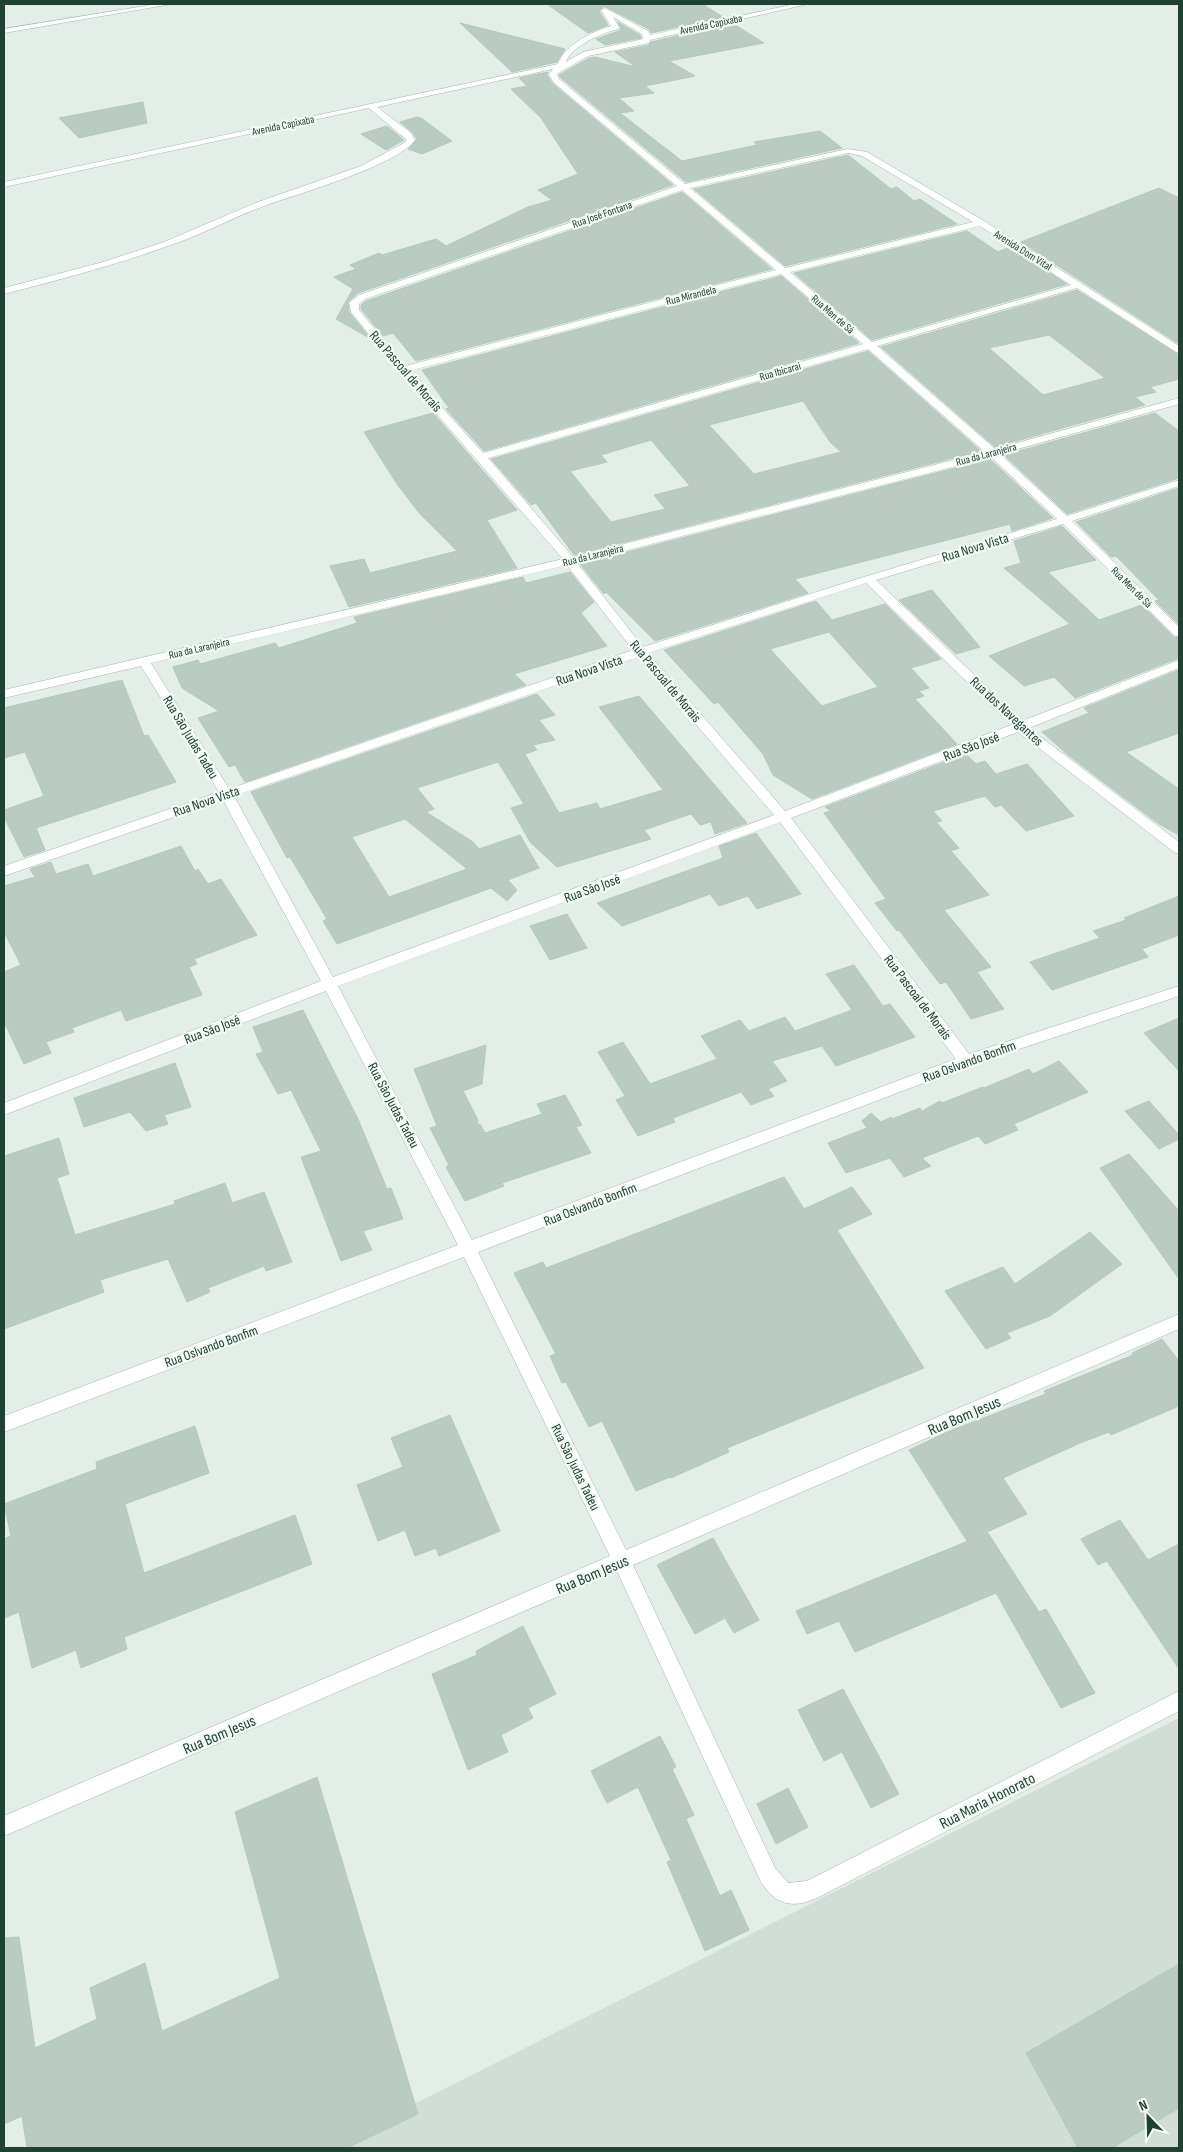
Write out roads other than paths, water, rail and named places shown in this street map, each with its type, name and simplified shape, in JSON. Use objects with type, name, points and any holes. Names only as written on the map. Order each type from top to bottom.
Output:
[{"type":"street","points":[[112,4],[118,12]]},
{"type":"street","points":[[4,31],[96,12],[118,12],[168,4]]},
{"type":"street","points":[[556,80],[562,69],[575,59],[586,54],[646,41],[645,33],[597,4]]},
{"type":"street","name":"Avenida Capixaba","points":[[647,38],[804,4]]},
{"type":"street","points":[[556,80],[553,74],[562,65],[564,58],[573,48],[605,30],[616,27],[605,10]]},
{"type":"street","name":"Avenida Capixaba","points":[[4,184],[562,65]]},
{"type":"street","name":"Rua Men de Sá","points":[[556,80],[783,271],[993,453],[1065,520],[1179,634]]},
{"type":"street","points":[[4,291],[106,264],[167,244],[252,208],[364,168],[407,145],[411,140],[408,135],[371,106]]},
{"type":"street","name":"Rua José Fontana","points":[[354,310],[354,303],[362,297],[682,187],[837,152],[848,151],[864,154]]},
{"type":"street","name":"Avenida Dom Vital","points":[[864,154],[981,223],[1079,284],[1179,350]]},
{"type":"street","name":"Rua Mirandela","points":[[402,370],[783,271],[981,223]]},
{"type":"street","name":"Rua Ibicarai","points":[[482,457],[1079,284]]},
{"type":"street","name":"Rua Pascoal de Morais","points":[[354,310],[402,370],[482,457],[570,561],[640,652],[783,818],[966,1061]]},
{"type":"street","name":"Rua da Laranjeira","points":[[4,694],[570,561],[993,453],[1179,401]]},
{"type":"street","name":"Rua Nova Vista","points":[[4,871],[640,652],[1179,483]]},
{"type":"street","name":"Rua dos Navegantes","points":[[868,579],[1021,728],[1179,849]]},
{"type":"street","name":"Rua São Judas Tadeu","points":[[144,661],[226,794],[330,984],[470,1250],[622,1561],[768,1875],[779,1891],[793,1895]]},
{"type":"street","name":"Rua São José","points":[[4,1109],[330,984],[783,818],[1021,728],[1179,664]]},
{"type":"street","name":"Rua Oslvando Bonfim","points":[[4,1424],[470,1250],[966,1061],[1179,990]]},
{"type":"street","name":"Rua Bom Jesus","points":[[4,1826],[1179,1321]]},
{"type":"street","name":"Rua Maria Honorato","points":[[793,1895],[810,1892],[1179,1701]]}]
